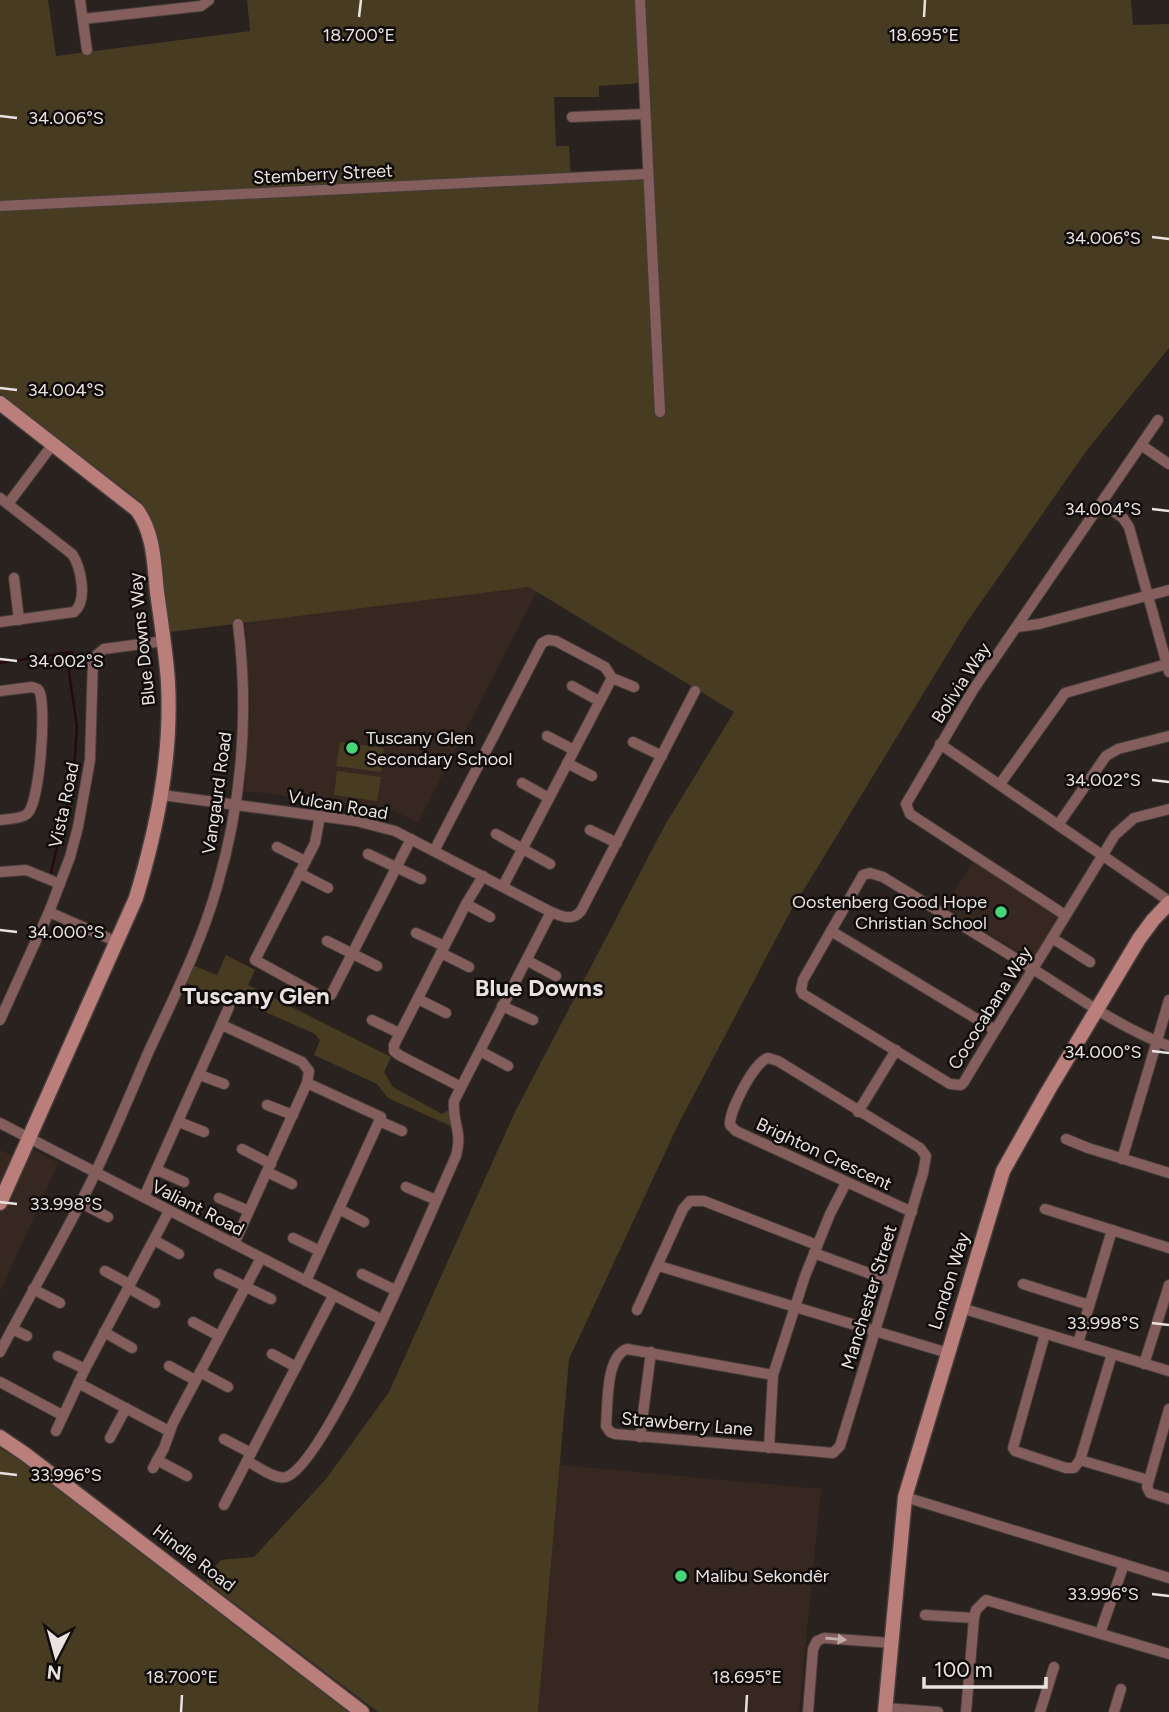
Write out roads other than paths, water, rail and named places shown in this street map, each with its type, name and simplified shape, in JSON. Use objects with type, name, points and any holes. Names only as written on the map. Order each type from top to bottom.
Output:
[{"type":"street","points":[[80,0],[87,50]]},
{"type":"street","points":[[83,19],[201,6],[209,0]]},
{"type":"street","points":[[640,0],[660,412]]},
{"type":"street","points":[[572,117],[645,114]]},
{"type":"street","name":"Stemberry Street","points":[[0,206],[648,174]]},
{"type":"street","name":"Blue Downs Way","points":[[0,403],[137,510],[148,526],[168,681],[168,728],[162,795],[136,898],[0,1203]]},
{"type":"street","name":"Bolivia Way","points":[[1065,915],[910,814],[906,808],[907,801],[973,690],[1158,421]]},
{"type":"street","points":[[0,622],[74,612],[81,605],[78,564],[72,554],[4,501],[53,444]]},
{"type":"street","points":[[1141,445],[1169,464]]},
{"type":"street","points":[[1000,784],[1065,693],[1168,668],[1129,527],[1123,518],[1102,503]]},
{"type":"street","points":[[14,578],[19,620]]},
{"type":"street","points":[[1017,627],[1039,624],[1169,590]]},
{"type":"street","name":"Vangaurd Road","points":[[0,1352],[81,1203],[191,961],[217,889],[235,805],[241,749],[243,701],[238,624]]},
{"type":"street","points":[[434,851],[542,643],[548,640],[556,641],[605,667],[612,678],[634,687]]},
{"type":"street","name":"Vista Road","points":[[0,1020],[49,912],[74,842],[88,779],[93,658],[104,649],[164,641]]},
{"type":"street","points":[[503,886],[612,678]]},
{"type":"street","points":[[572,686],[599,701]]},
{"type":"street","points":[[0,691],[37,688],[43,722],[39,771],[32,808],[24,816],[0,820]]},
{"type":"street","points":[[590,830],[617,843],[695,691]]},
{"type":"street","points":[[547,736],[574,750]]},
{"type":"street","points":[[1058,825],[1106,756],[1118,749],[1169,736]]},
{"type":"street","points":[[633,742],[662,757]]},
{"type":"street","points":[[940,744],[1169,902]]},
{"type":"street","points":[[568,763],[592,776]]},
{"type":"street","points":[[522,783],[549,798]]},
{"type":"street","name":"Vulcan Road","points":[[162,795],[375,824],[411,839],[564,917],[573,917],[581,911],[617,843]]},
{"type":"street","name":"Cococabana Way","points":[[1033,969],[883,877],[870,873],[863,875],[801,984],[803,994],[950,1084],[961,1084],[1033,969],[1101,856],[1125,824],[1134,818],[1169,809]]},
{"type":"street","points":[[320,816],[317,837],[255,960],[325,998],[331,995],[398,869],[411,839]]},
{"type":"street","points":[[496,834],[550,864]]},
{"type":"street","points":[[277,847],[305,862]]},
{"type":"street","points":[[368,854],[421,879]]},
{"type":"street","points":[[0,872],[23,870],[60,884]]},
{"type":"street","points":[[299,873],[328,888]]},
{"type":"street","points":[[461,1087],[394,1051],[399,1033],[483,876]]},
{"type":"street","name":"London Way","points":[[885,1710],[905,1497],[1008,1159],[1139,939],[1169,902]]},
{"type":"street","points":[[466,904],[490,917]]},
{"type":"street","points":[[49,912],[117,942]]},
{"type":"street","points":[[224,1439],[280,1478],[296,1469],[335,1415],[396,1290],[458,1146],[460,1133],[453,1114],[454,1101],[551,912]]},
{"type":"street","points":[[831,931],[995,1030]]},
{"type":"street","points":[[416,933],[470,967]]},
{"type":"street","points":[[1052,938],[1090,962]]},
{"type":"street","points":[[327,941],[377,966]]},
{"type":"street","points":[[528,961],[556,976]]},
{"type":"street","points":[[1033,969],[1138,1034],[1169,1046]]},
{"type":"street","points":[[418,999],[446,1013]]},
{"type":"street","points":[[1122,1159],[1169,1000]]},
{"type":"street","points":[[502,1006],[533,1020]]},
{"type":"street","points":[[144,1198],[229,1007]]},
{"type":"street","points":[[372,1020],[399,1033]]},
{"type":"street","points":[[222,1025],[302,1062],[309,1071],[307,1083],[234,1244]]},
{"type":"street","points":[[858,1112],[896,1050]]},
{"type":"street","points":[[480,1051],[508,1066]]},
{"type":"street","name":"Brighton Crescent","points":[[912,1212],[736,1131],[730,1125],[729,1119],[758,1064],[768,1058],[778,1061],[920,1148]]},
{"type":"street","points":[[200,1074],[224,1084]]},
{"type":"street","points":[[306,1282],[382,1116],[307,1083]]},
{"type":"street","points":[[267,1105],[293,1115]]},
{"type":"street","points":[[379,1121],[402,1131]]},
{"type":"street","points":[[178,1122],[204,1132]]},
{"type":"street","name":"Valiant Road","points":[[0,1123],[382,1320]]},
{"type":"street","points":[[1066,1139],[1169,1173]]},
{"type":"street","name":"Manchester Street","points":[[833,1453],[840,1446],[912,1212],[926,1161],[925,1153],[920,1148]]},
{"type":"street","points":[[242,1149],[292,1184]]},
{"type":"street","points":[[157,1170],[184,1182]]},
{"type":"street","points":[[769,1448],[773,1376],[816,1249],[846,1183]]},
{"type":"street","points":[[406,1187],[436,1200]]},
{"type":"street","points":[[219,1198],[249,1211]]},
{"type":"street","points":[[637,1310],[683,1209],[695,1199],[890,1281]]},
{"type":"street","points":[[81,1203],[108,1217]]},
{"type":"street","points":[[339,1209],[364,1222]]},
{"type":"street","points":[[1045,1209],[1169,1248]]},
{"type":"street","points":[[55,1431],[169,1211]]},
{"type":"street","points":[[1078,1343],[1112,1230]]},
{"type":"street","points":[[293,1238],[320,1251]]},
{"type":"street","points":[[154,1240],[179,1254]]},
{"type":"street","points":[[187,1476],[155,1464],[197,1376],[261,1258]]},
{"type":"street","points":[[659,1266],[948,1353]]},
{"type":"street","points":[[105,1271],[155,1303]]},
{"type":"street","points":[[219,1274],[271,1299]]},
{"type":"street","points":[[362,1274],[396,1290]]},
{"type":"street","points":[[1023,1284],[1089,1305]]},
{"type":"street","points":[[1144,1364],[1169,1285]]},
{"type":"street","points":[[33,1289],[60,1303]]},
{"type":"street","points":[[225,1505],[333,1296]]},
{"type":"street","points":[[961,1308],[1169,1371]]},
{"type":"street","points":[[193,1322],[219,1336]]},
{"type":"street","points":[[12,1329],[27,1336]]},
{"type":"street","points":[[104,1332],[132,1348]]},
{"type":"street","points":[[1045,1334],[1013,1448],[1015,1451],[1066,1468],[1074,1468],[1080,1460],[1112,1354]]},
{"type":"street","name":"Strawberry Lane","points":[[773,1376],[651,1352],[627,1349],[620,1351],[613,1360],[606,1426],[615,1434],[640,1437],[833,1453]]},
{"type":"street","points":[[640,1437],[651,1352]]},
{"type":"street","points":[[272,1354],[296,1367]]},
{"type":"street","points":[[58,1356],[85,1369]]},
{"type":"street","points":[[169,1366],[228,1387]]},
{"type":"street","points":[[0,1382],[62,1415]]},
{"type":"street","points":[[78,1383],[169,1431]]},
{"type":"street","points":[[110,1438],[126,1408]]},
{"type":"street","points":[[1169,1409],[1147,1487],[1150,1493],[1169,1499]]},
{"type":"street","name":"Hindle Road","points":[[0,1437],[362,1712]]},
{"type":"street","points":[[1080,1460],[1148,1480]]},
{"type":"street","points":[[905,1497],[1169,1578]]},
{"type":"street","points":[[1100,1633],[1124,1564]]},
{"type":"street","points":[[966,1712],[974,1618],[985,1600],[1169,1654]]},
{"type":"street","points":[[925,1615],[974,1618]]},
{"type":"street","points":[[808,1712],[813,1649],[817,1641],[824,1637],[891,1643]]},
{"type":"street","points":[[1040,1712],[1054,1667]]},
{"type":"street","points":[[1114,1712],[1121,1689]]},
{"type":"street","points":[[885,1710],[938,1712]]},
{"type":"waterway","points":[[0,663],[72,652]]},
{"type":"waterway","points":[[51,872],[67,808],[75,756],[77,727],[68,654]]},
{"type":"place","name":"Tuscany Glen Secondary School","points":[[352,748]]},
{"type":"place","name":"Oostenberg Good Hope Christian School","points":[[1001,912]]},
{"type":"place","name":"Malibu Sekondêr","points":[[681,1576]]},
{"type":"district","name":"Blue Downs","points":[[539,987]]},
{"type":"district","name":"Tuscany Glen","points":[[256,995]]}]
